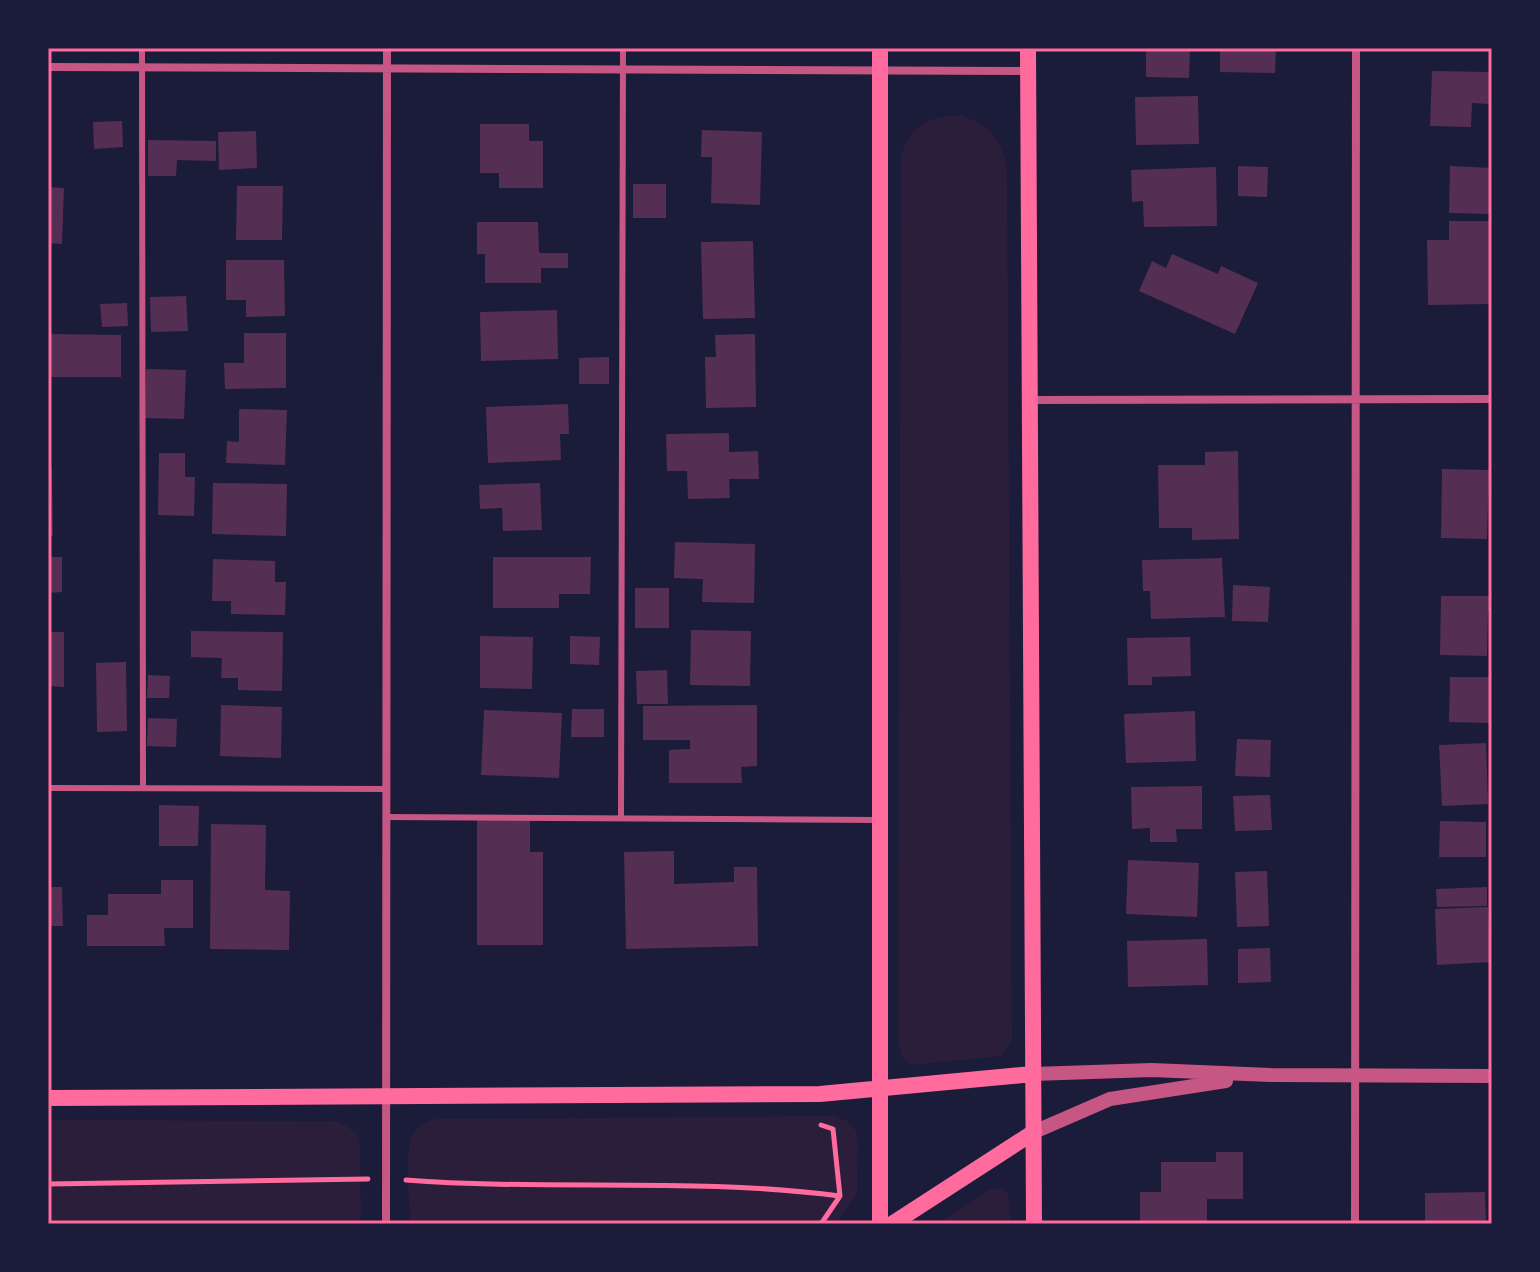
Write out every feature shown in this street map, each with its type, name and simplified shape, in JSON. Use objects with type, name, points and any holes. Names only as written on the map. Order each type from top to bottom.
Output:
[{"type":"main road","points":[[880,48],[880,1224]]},
{"type":"main road","points":[[1028,48],[1034,1224]]},
{"type":"main road","points":[[48,1098],[880,1091],[1033,1074]]},
{"type":"main road","points":[[892,1224],[1034,1132]]},
{"type":"street","points":[[386,1224],[387,48]]},
{"type":"street","points":[[1355,1224],[1356,48]]},
{"type":"street","points":[[48,67],[1028,71]]},
{"type":"street","points":[[1028,400],[1492,399]]},
{"type":"street","points":[[1033,1074],[1152,1070],[1270,1075],[1492,1076]]},
{"type":"street","points":[[1034,1132],[1074,1112],[1125,1096],[1270,1075]]},
{"type":"lane","points":[[142,48],[143,788]]},
{"type":"lane","points":[[621,816],[623,48]]},
{"type":"lane","points":[[48,788],[386,789]]},
{"type":"lane","points":[[386,817],[621,816],[880,820]]},
{"type":"path","points":[[821,1125],[833,1129],[840,1196],[821,1224]]},
{"type":"path","points":[[48,1184],[387,1178],[495,1186],[728,1186],[840,1196]]},
{"type":"shaded area","points":[[961,115],[979,123],[992,134],[1007,166],[1012,1041],[1001,1056],[912,1065],[903,1059],[898,1044],[901,155],[911,136],[923,124]]},
{"type":"shaded area","points":[[835,1116],[849,1122],[856,1131],[858,1145],[857,1195],[836,1224],[410,1224],[408,1163],[411,1140],[418,1127],[436,1119]]},
{"type":"shaded area","points":[[48,1120],[337,1121],[357,1133],[360,1146],[361,1224],[48,1224]]},
{"type":"shaded area","points":[[998,1188],[1008,1193],[1011,1224],[937,1224],[988,1190]]},
{"type":"building","points":[[1130,48],[1190,48],[1189,78],[1146,77],[1146,51]]},
{"type":"building","points":[[1220,48],[1276,48],[1275,73],[1220,72]]},
{"type":"building","points":[[1432,71],[1491,72],[1490,104],[1472,103],[1471,127],[1430,126]]},
{"type":"building","points":[[1198,96],[1199,144],[1136,145],[1135,97]]},
{"type":"building","points":[[122,121],[123,147],[94,149],[93,122]]},
{"type":"building","points":[[480,124],[529,124],[529,141],[543,141],[543,188],[499,188],[499,173],[480,173]]},
{"type":"building","points":[[702,130],[762,132],[760,205],[711,203],[712,157],[701,157]]},
{"type":"building","points":[[256,131],[257,168],[219,170],[218,132]]},
{"type":"building","points":[[148,140],[216,141],[216,161],[177,160],[176,176],[148,176]]},
{"type":"building","points":[[1238,166],[1268,167],[1267,197],[1238,196]]},
{"type":"building","points":[[1450,166],[1492,168],[1492,214],[1449,213]]},
{"type":"building","points":[[1216,167],[1217,226],[1144,227],[1143,201],[1132,202],[1131,170]]},
{"type":"building","points":[[633,184],[666,184],[666,218],[633,218]]},
{"type":"building","points":[[237,186],[283,186],[282,240],[236,240]]},
{"type":"building","points":[[48,187],[64,188],[62,244],[48,243]]},
{"type":"building","points":[[1449,221],[1491,221],[1492,304],[1428,305],[1427,240],[1449,240]]},
{"type":"building","points":[[477,222],[538,222],[539,253],[568,253],[568,268],[541,268],[541,283],[485,283],[485,254],[477,254]]},
{"type":"building","points":[[753,241],[755,318],[703,319],[701,242]]},
{"type":"building","points":[[1172,254],[1218,274],[1221,266],[1258,283],[1235,334],[1139,291],[1152,261],[1166,268]]},
{"type":"building","points":[[226,260],[284,260],[285,316],[246,317],[246,300],[226,300]]},
{"type":"building","points":[[186,296],[188,331],[151,332],[150,297]]},
{"type":"building","points":[[127,303],[128,326],[102,327],[100,304]]},
{"type":"building","points":[[557,310],[558,359],[481,361],[480,312]]},
{"type":"building","points":[[244,333],[286,333],[286,388],[225,389],[224,363],[244,363]]},
{"type":"building","points":[[48,334],[121,335],[121,377],[48,377]]},
{"type":"building","points":[[755,334],[756,407],[706,408],[705,357],[716,357],[715,335]]},
{"type":"building","points":[[609,357],[609,384],[579,384],[579,358]]},
{"type":"building","points":[[146,369],[186,370],[184,419],[145,418]]},
{"type":"building","points":[[568,404],[569,434],[560,434],[561,460],[488,463],[486,407]]},
{"type":"building","points":[[239,409],[287,410],[285,465],[226,463],[227,441],[239,442]]},
{"type":"building","points":[[729,433],[729,452],[758,451],[759,479],[729,479],[730,498],[688,499],[687,471],[667,471],[666,434]]},
{"type":"building","points":[[1238,451],[1239,539],[1192,540],[1192,528],[1159,528],[1158,465],[1205,465],[1205,452]]},
{"type":"building","points":[[159,453],[185,453],[185,477],[195,477],[194,516],[158,515]]},
{"type":"building","points":[[48,468],[52,468],[53,536],[48,536]]},
{"type":"building","points":[[1442,469],[1489,470],[1487,539],[1441,538]]},
{"type":"building","points":[[213,483],[287,484],[286,536],[212,534]]},
{"type":"building","points":[[540,483],[542,530],[503,531],[502,508],[480,509],[479,485]]},
{"type":"building","points":[[675,542],[755,544],[754,603],[702,602],[703,579],[674,578]]},
{"type":"building","points":[[48,557],[62,557],[62,592],[48,593]]},
{"type":"building","points":[[493,557],[591,557],[590,594],[559,594],[559,608],[493,608]]},
{"type":"building","points":[[1222,558],[1225,617],[1151,619],[1150,591],[1143,591],[1142,560]]},
{"type":"building","points":[[213,559],[275,561],[275,582],[286,582],[285,615],[231,614],[231,601],[212,601]]},
{"type":"building","points":[[1233,585],[1270,587],[1268,622],[1232,621]]},
{"type":"building","points":[[635,588],[669,588],[669,628],[635,628]]},
{"type":"building","points":[[1441,596],[1492,596],[1492,610],[1488,610],[1487,656],[1440,655]]},
{"type":"building","points":[[691,630],[751,631],[750,686],[690,685]]},
{"type":"building","points":[[191,631],[283,632],[282,691],[238,690],[238,678],[221,678],[222,658],[191,657]]},
{"type":"building","points":[[48,632],[64,632],[64,687],[48,686]]},
{"type":"building","points":[[480,636],[533,637],[532,689],[480,688]]},
{"type":"building","points":[[570,636],[600,637],[599,665],[570,664]]},
{"type":"building","points":[[1190,637],[1191,676],[1152,677],[1152,685],[1128,685],[1127,638]]},
{"type":"building","points":[[126,662],[127,731],[97,732],[96,663]]},
{"type":"building","points":[[667,670],[668,704],[637,704],[636,671]]},
{"type":"building","points":[[148,675],[170,676],[169,698],[147,698]]},
{"type":"building","points":[[1450,677],[1492,677],[1490,723],[1449,722]]},
{"type":"building","points":[[221,705],[282,707],[281,758],[220,756]]},
{"type":"building","points":[[757,705],[757,766],[741,767],[742,783],[669,783],[669,750],[690,749],[690,740],[643,740],[643,706]]},
{"type":"building","points":[[572,709],[604,709],[604,737],[571,737]]},
{"type":"building","points":[[484,710],[562,713],[559,778],[481,775]]},
{"type":"building","points":[[1195,711],[1196,761],[1126,763],[1124,714]]},
{"type":"building","points":[[148,718],[177,719],[176,747],[147,746]]},
{"type":"building","points":[[1237,739],[1271,740],[1270,777],[1235,776]]},
{"type":"building","points":[[1486,743],[1488,804],[1442,806],[1439,745]]},
{"type":"building","points":[[1202,786],[1202,829],[1176,829],[1177,842],[1150,842],[1150,828],[1132,829],[1131,787]]},
{"type":"building","points":[[1270,795],[1272,830],[1235,831],[1233,796]]},
{"type":"building","points":[[159,805],[199,806],[198,846],[159,846]]},
{"type":"building","points":[[477,820],[530,820],[530,852],[543,852],[543,945],[477,945]]},
{"type":"building","points":[[1440,821],[1486,822],[1486,857],[1439,857]]},
{"type":"building","points":[[211,824],[266,825],[265,890],[290,891],[289,950],[210,949]]},
{"type":"building","points":[[674,851],[674,884],[734,882],[734,867],[757,867],[758,946],[626,949],[624,852]]},
{"type":"building","points":[[1128,860],[1199,863],[1197,917],[1126,914]]},
{"type":"building","points":[[1267,871],[1269,926],[1237,927],[1235,872]]},
{"type":"building","points":[[161,880],[193,880],[193,928],[164,928],[165,946],[87,946],[87,915],[108,915],[108,894],[161,894]]},
{"type":"building","points":[[48,887],[62,887],[63,926],[48,926]]},
{"type":"building","points":[[1487,887],[1487,906],[1437,907],[1436,889]]},
{"type":"building","points":[[1488,907],[1490,962],[1437,965],[1435,909]]},
{"type":"building","points":[[1207,939],[1208,985],[1128,987],[1127,941]]},
{"type":"building","points":[[1270,948],[1271,982],[1238,983],[1238,949]]},
{"type":"building","points":[[1216,1152],[1243,1152],[1243,1199],[1207,1199],[1207,1224],[1140,1224],[1140,1192],[1161,1192],[1161,1162],[1216,1162]]},
{"type":"building","points":[[1485,1192],[1486,1224],[1425,1224],[1425,1193]]}]
